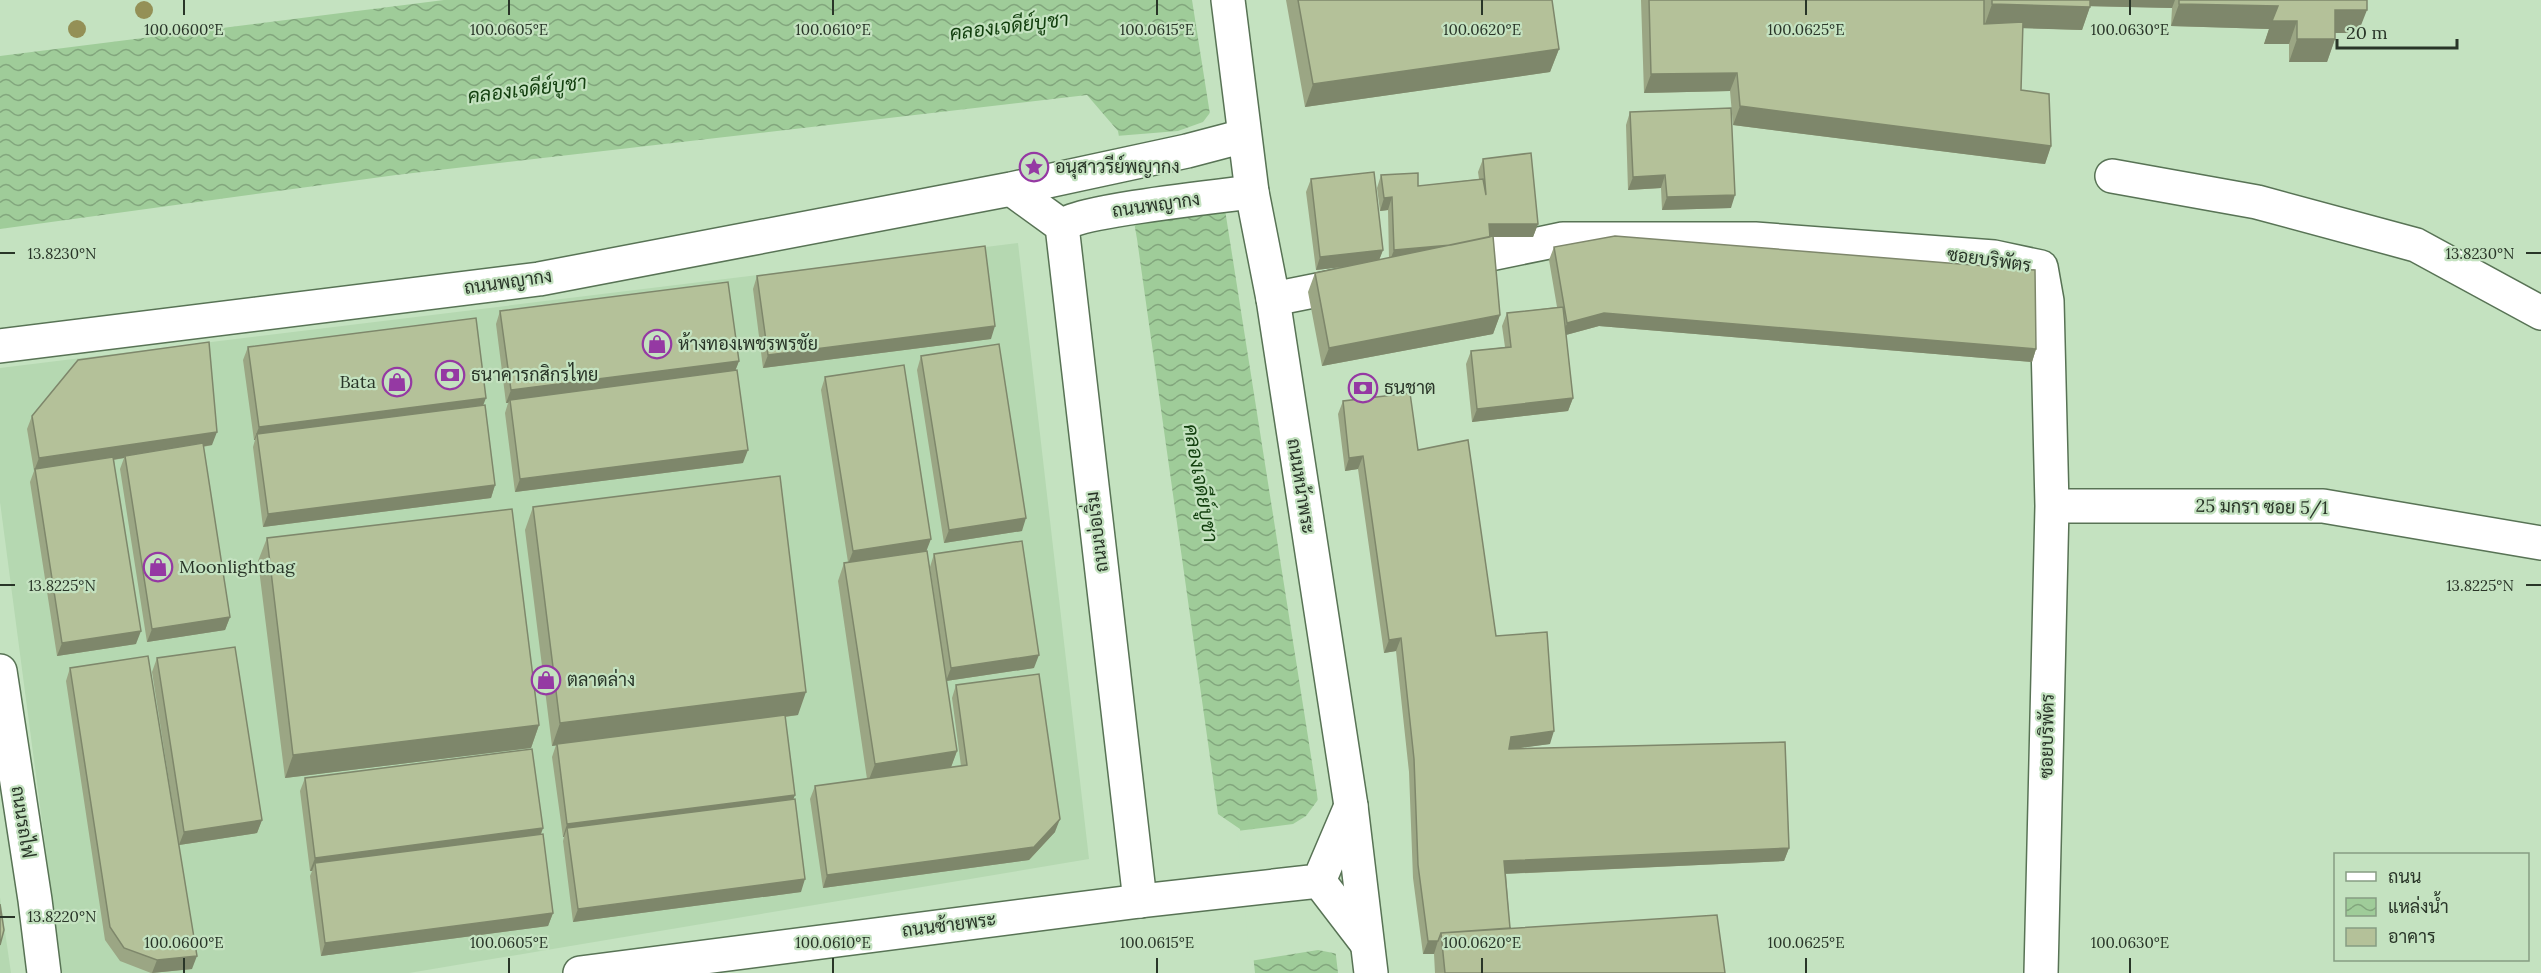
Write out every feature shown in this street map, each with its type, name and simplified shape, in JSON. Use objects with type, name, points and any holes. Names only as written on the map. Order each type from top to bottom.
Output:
[{"type":"street","name":"ถนนหน้าพระ","points":[[1228,0],[1244,136],[1236,194],[1273,299],[1351,806],[1365,941],[1371,973]]},
{"type":"street","name":"ถนนพญากง","points":[[0,346],[539,279],[1011,189],[1071,174],[1187,151],[1244,136]]},
{"type":"street","points":[[2112,176],[2257,202],[2416,245],[2541,314]]},
{"type":"street","points":[[1011,189],[1062,226]]},
{"type":"street","name":"ถนนพญากง","points":[[1062,226],[1068,221],[1103,213],[1236,194]]},
{"type":"street","name":"ถนนบ่อเริ่ม","points":[[1062,226],[1156,899]]},
{"type":"street","name":"ซอยบริพัตร","points":[[1419,269],[1563,239],[1755,239],[1994,257],[2041,267],[2047,301],[2052,506],[2041,973]]},
{"type":"street","points":[[1273,299],[1386,276]]},
{"type":"street","name":"25 มกรา ซอย 5/1","points":[[2052,506],[2323,506],[2541,543]]},
{"type":"street","name":"ถนนรถไฟ","points":[[0,671],[44,973]]},
{"type":"street","points":[[1351,806],[1319,881],[1365,941]]},
{"type":"street","name":"ถนนซ้ายพระ","points":[[580,973],[1156,899],[1319,881]]},
{"type":"shaded area","name":"ตลาดล่าง","points":[[1018,243],[1089,859],[409,973],[62,973],[0,502],[0,368]]},
{"type":"shaded area","points":[[0,897],[11,973],[0,973]]},
{"type":"water","name":"คลองเจดีย์บูชา","points":[[444,0],[1192,0],[1317,794],[1338,973],[1255,973],[1240,829],[1218,814],[1137,239],[1118,131],[1087,95],[396,175],[0,229],[0,56]]},
{"type":"pier","points":[[1212,110],[1227,207],[1141,220],[1132,229],[1116,136],[1178,131],[1203,122]]},
{"type":"pier","points":[[1320,797],[1338,954],[1318,950],[1250,961],[1237,831],[1293,824],[1306,816]]},
{"type":"building","points":[[1298,0],[1552,0],[1559,49],[1313,84]]},
{"type":"building","points":[[1649,0],[1984,0],[1984,24],[2023,22],[2021,90],[2049,94],[2051,146],[1740,106],[1737,73],[1651,74]]},
{"type":"building","points":[[1992,0],[2090,0],[2090,7],[1992,4]]},
{"type":"building","points":[[2179,0],[2367,0],[2367,10],[2335,10],[2335,39],[2297,39],[2297,21],[2272,21],[2278,6],[2179,4]]},
{"type":"building","points":[[1731,108],[1735,195],[1667,197],[1665,175],[1633,177],[1630,112]]},
{"type":"building","points":[[1531,153],[1538,224],[1489,224],[1490,237],[1451,245],[1394,250],[1392,197],[1384,198],[1381,175],[1418,173],[1418,186],[1483,179],[1486,195],[1483,159]]},
{"type":"building","points":[[1374,172],[1383,250],[1320,257],[1311,179]]},
{"type":"building","points":[[1493,236],[1500,315],[1329,348],[1315,273]]},
{"type":"building","points":[[1615,236],[2035,270],[2036,349],[1604,313],[1567,323],[1554,247]]},
{"type":"building","points":[[985,246],[995,326],[768,355],[757,276]]},
{"type":"building","points":[[728,282],[739,361],[511,390],[500,311]]},
{"type":"building","points":[[1563,307],[1573,398],[1477,409],[1471,351],[1511,347],[1507,313]]},
{"type":"building","points":[[476,318],[486,398],[259,427],[248,347]]},
{"type":"building","points":[[209,342],[217,432],[39,458],[32,416],[78,360]]},
{"type":"building","points":[[999,344],[1026,518],[949,530],[921,356]]},
{"type":"building","points":[[904,365],[931,539],[853,551],[825,377]]},
{"type":"building","points":[[737,370],[748,450],[520,479],[510,400]]},
{"type":"building","points":[[1410,393],[1418,450],[1468,440],[1496,636],[1547,632],[1554,731],[1511,737],[1509,749],[1785,742],[1789,848],[1504,861],[1510,928],[1441,933],[1438,941],[1428,941],[1418,865],[1414,759],[1401,638],[1389,640],[1363,456],[1349,458],[1343,401]]},
{"type":"building","points":[[485,405],[495,485],[268,514],[257,434]]},
{"type":"building","points":[[203,443],[230,617],[152,629],[125,456]]},
{"type":"building","points":[[113,457],[141,631],[62,643],[35,469]]},
{"type":"building","points":[[780,476],[806,692],[560,723],[533,507]]},
{"type":"building","points":[[512,509],[539,725],[293,755],[267,538]]},
{"type":"building","points":[[1022,541],[1039,655],[951,668],[934,554]]},
{"type":"building","points":[[927,551],[957,751],[875,764],[844,563]]},
{"type":"building","points":[[235,647],[262,820],[184,832],[157,658]]},
{"type":"building","points":[[148,656],[197,956],[157,960],[124,948],[110,927],[70,668]]},
{"type":"building","points":[[1039,674],[1060,819],[1034,847],[827,875],[815,786],[967,765],[956,685]]},
{"type":"building","points":[[785,715],[795,795],[567,824],[557,744]]},
{"type":"building","points":[[532,749],[543,828],[315,858],[305,778]]},
{"type":"building","points":[[795,799],[805,879],[578,909],[567,828]]},
{"type":"building","points":[[543,834],[553,913],[325,943],[315,863]]},
{"type":"building","points":[[0,904],[4,930],[0,945]]},
{"type":"building","points":[[1717,915],[1725,973],[1445,973],[1441,933]]},
{"type":"place","name":"อนุสาวรีย์พญากง","points":[[1034,167]]},
{"type":"place","name":"ห้างทองเพชรพรชัย","points":[[657,344]]},
{"type":"place","name":"ธนาคารกสิกรไทย","points":[[450,375]]},
{"type":"place","name":"Bata","points":[[397,382]]},
{"type":"place","name":"ธนชาต","points":[[1363,388]]},
{"type":"place","name":"Moonlightbag","points":[[158,567]]},
{"type":"place","name":"ตลาดล่าง","points":[[546,680]]}]
